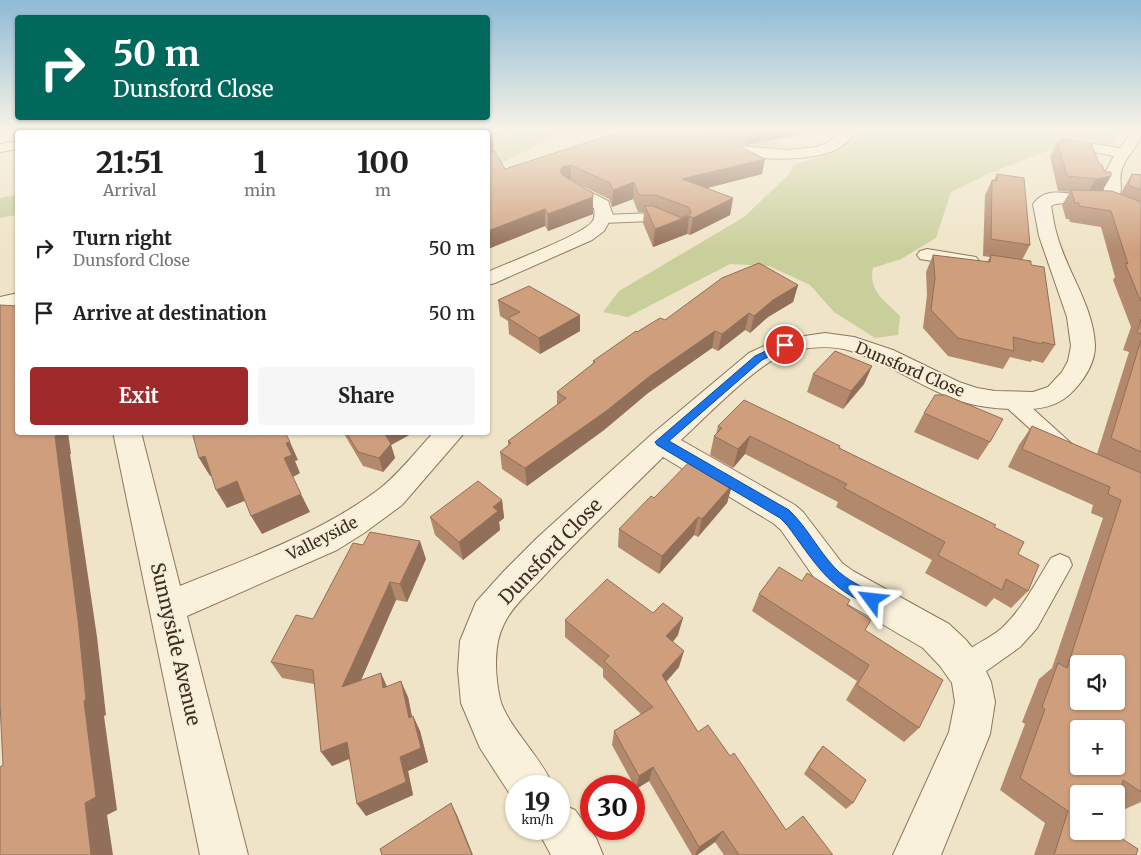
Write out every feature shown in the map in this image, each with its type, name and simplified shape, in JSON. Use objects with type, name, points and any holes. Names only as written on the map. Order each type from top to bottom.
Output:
[{"type":"street","name":"Dunsford Close","points":[[524,775],[496,733],[481,703],[477,670],[479,642],[489,614],[550,547],[661,442],[758,358],[771,350],[797,342],[826,340],[854,344],[884,355],[950,388],[973,396],[1014,402],[1047,398],[1057,393],[1073,376],[1080,362],[1083,346],[1082,331],[1052,274],[1042,204],[1056,198],[1110,203],[1112,194],[1111,177],[1114,171]]},
{"type":"street","points":[[490,278],[585,236],[598,227],[603,219],[604,211],[600,202],[570,188]]},
{"type":"street","points":[[927,255],[988,264]]},
{"type":"street","points":[[0,304],[15,300]]},
{"type":"street","name":"Sunnyside Avenue","points":[[128,435],[224,855]]},
{"type":"street","name":"Valleyside","points":[[168,608],[325,540],[353,524],[391,497],[448,435]]},
{"type":"street","points":[[661,442],[784,514],[792,521],[830,573],[841,582],[936,636],[953,653],[965,669],[971,682],[975,702],[969,734],[917,855]]},
{"type":"street","points":[[569,840],[579,855]]},
{"type":"lane","points":[[603,219],[654,217],[680,229]]},
{"type":"lane","points":[[1014,402],[1056,441],[1086,464]]},
{"type":"lane","points":[[965,669],[1010,638],[1028,619],[1060,565]]},
{"type":"green space","points":[[790,171],[996,171],[951,192],[936,238],[901,259],[873,268],[872,276],[875,289],[900,316],[898,335],[875,338],[834,312],[810,285],[769,266],[730,264],[628,317],[603,312],[619,291],[744,217]]},
{"type":"green space","points":[[15,195],[15,215],[0,218],[0,198]]},
{"type":"building","points":[[490,171],[560,171],[562,175],[593,193],[593,197],[548,214],[545,209],[490,230]]},
{"type":"building","points":[[584,171],[716,171],[682,179],[733,198],[693,218],[689,216],[655,229],[645,206],[653,206],[682,218],[690,214],[691,211],[688,207],[656,195],[639,195],[634,182],[613,190],[610,183]]},
{"type":"building","points":[[1066,171],[1111,172],[1111,176],[1096,179],[1067,176]]},
{"type":"building","points":[[997,174],[1024,178],[1030,245],[991,239],[992,180],[997,181]]},
{"type":"building","points":[[1132,174],[1141,175],[1141,190],[1128,185]]},
{"type":"building","points":[[1071,190],[1112,191],[1141,202],[1141,302],[1125,263],[1128,264],[1111,211],[1079,206],[1079,203],[1075,203]]},
{"type":"building","points":[[933,255],[990,262],[991,255],[1031,261],[1031,265],[1044,267],[1055,345],[1013,337],[1014,351],[958,338],[931,310],[935,278]]},
{"type":"building","points":[[759,263],[798,285],[773,300],[754,316],[749,313],[722,334],[715,331],[650,376],[605,412],[525,468],[500,452],[511,443],[508,441],[566,398],[557,392],[595,362],[593,361],[636,331],[660,318],[665,320],[722,278]]},
{"type":"building","points":[[529,286],[580,315],[539,338],[508,318],[520,312],[498,300]]},
{"type":"building","points":[[0,305],[15,306],[15,435],[56,435],[78,620],[86,700],[84,701],[96,797],[85,803],[91,855],[0,855],[0,767],[3,765],[0,704]]},
{"type":"building","points":[[1141,319],[1141,334],[1137,333]]},
{"type":"building","points":[[1141,340],[1141,452],[1111,438]]},
{"type":"building","points":[[835,351],[872,366],[851,391],[813,374]]},
{"type":"building","points":[[935,395],[945,395],[1003,419],[990,442],[924,413]]},
{"type":"building","points":[[744,400],[996,525],[994,527],[1024,542],[1018,554],[1039,565],[1028,591],[1006,579],[1002,590],[938,555],[945,542],[844,488],[847,484],[750,436],[738,449],[714,436],[722,428],[718,426]]},
{"type":"building","points":[[1032,426],[1141,473],[1141,792],[1123,780],[1122,785],[1070,785],[1070,840],[1124,840],[1138,849],[1136,855],[1054,855],[1068,811],[1020,778],[1045,709],[1042,707],[1058,663],[1067,668],[1070,659],[1070,710],[1125,710],[1125,655],[1071,655],[1121,500],[1108,494],[1110,487],[1022,449]]},
{"type":"building","points":[[193,435],[286,435],[290,442],[286,443],[292,455],[284,458],[301,494],[251,516],[237,481],[216,490],[205,456],[199,458]]},
{"type":"building","points":[[348,435],[385,435],[391,444],[379,458],[358,452]]},
{"type":"building","points":[[694,457],[718,471],[715,475],[732,485],[702,519],[698,517],[662,556],[619,529],[651,496],[654,498]]},
{"type":"building","points":[[478,481],[502,500],[493,507],[498,511],[459,542],[430,517]]},
{"type":"building","points":[[370,532],[420,541],[400,584],[390,582],[342,687],[381,673],[383,688],[401,681],[409,718],[413,716],[421,748],[400,757],[406,782],[357,804],[347,742],[321,752],[313,670],[271,662],[296,615],[313,619],[353,543],[363,545]]},
{"type":"building","points":[[779,567],[802,581],[807,573],[850,600],[847,605],[871,620],[865,630],[943,680],[919,728],[857,685],[869,665],[759,594]]},
{"type":"building","points":[[607,579],[653,613],[663,603],[683,618],[666,636],[684,651],[662,675],[698,732],[708,725],[730,756],[734,753],[786,830],[803,816],[833,855],[739,855],[723,831],[699,847],[653,767],[638,775],[614,731],[653,707],[604,661],[609,656],[565,620]]},
{"type":"building","points":[[823,746],[866,780],[853,803],[809,767]]},
{"type":"building","points":[[451,803],[472,855],[382,855],[380,849]]},
{"type":"route","points":[[785,345],[771,350],[758,358],[661,442],[784,514],[792,521],[830,573],[841,582],[872,600]]}]
